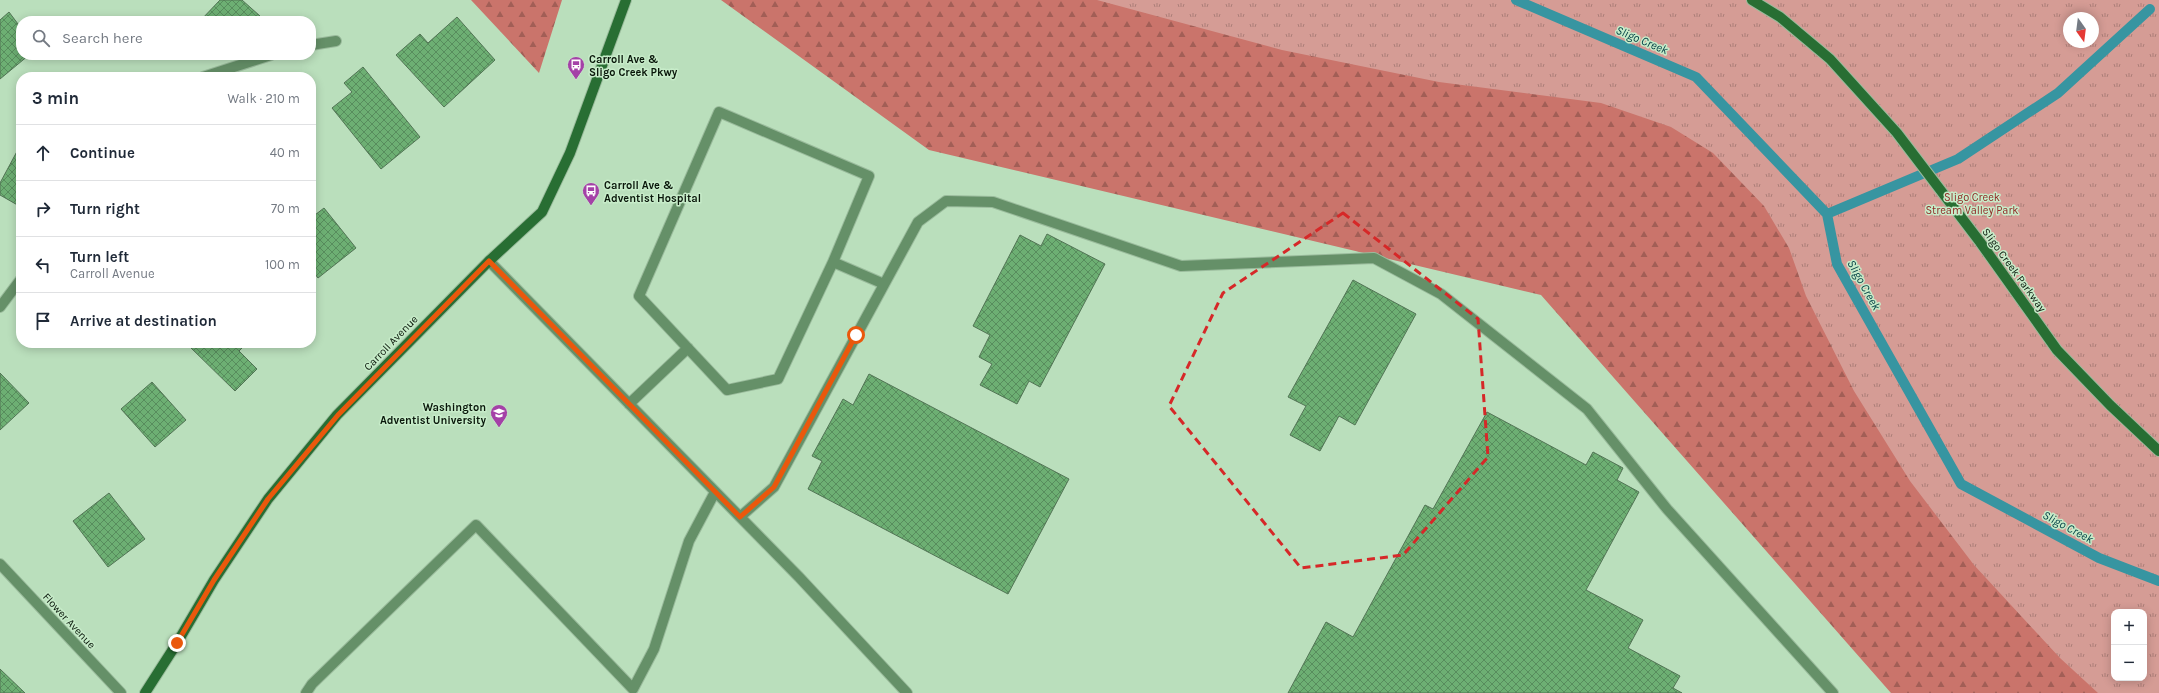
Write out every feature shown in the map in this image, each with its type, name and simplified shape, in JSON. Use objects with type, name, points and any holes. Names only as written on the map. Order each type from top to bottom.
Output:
[{"type":"main road","name":"Carroll Avenue","points":[[145,693],[177,643],[214,580],[268,499],[338,415],[489,261],[542,212],[570,153],[626,0]]},
{"type":"main road","name":"Sligo Creek Parkway","points":[[1752,0],[1780,17],[1830,58],[1897,133],[1954,208],[2057,350],[2110,405],[2159,451]]},
{"type":"street","points":[[316,44],[336,41]]},
{"type":"street","points":[[219,72],[256,60]]},
{"type":"street","points":[[719,112],[870,176],[833,262],[778,379],[727,390],[639,296],[719,112]]},
{"type":"street","points":[[740,517],[774,487],[918,222],[946,201],[993,202],[1181,266],[1374,258],[1441,294],[1588,409],[1667,510],[1833,693]]},
{"type":"street","points":[[489,261],[740,517],[907,693]]},
{"type":"street","points":[[833,262],[884,284]]},
{"type":"street","points":[[0,307],[16,286]]},
{"type":"street","points":[[629,404],[688,348]]},
{"type":"street","points":[[306,693],[312,684],[476,525],[633,689],[654,649],[689,541],[715,492]]},
{"type":"street","name":"Flower Avenue","points":[[0,564],[121,693]]},
{"type":"highlighted area","points":[[1343,213],[1478,319],[1488,457],[1403,555],[1301,568],[1169,406],[1223,293]]},
{"type":"green space","points":[[471,0],[562,0],[539,73]]},
{"type":"green space","points":[[721,0],[2159,0],[2159,693],[1891,693],[1541,295],[929,150]]},
{"type":"green space","name":"Sligo Creek Stream Valley Park","points":[[1097,0],[2159,0],[2159,693],[2098,693],[2060,658],[1974,565],[1910,481],[1854,391],[1806,296],[1789,248],[1764,206],[1713,153],[1671,127],[1601,103],[1439,82],[1282,50]]},
{"type":"building","points":[[220,0],[242,0],[260,16],[205,16]]},
{"type":"building","points":[[9,12],[16,21],[16,60],[23,60],[0,79],[0,20]]},
{"type":"building","points":[[457,17],[495,60],[444,107],[396,55],[420,34],[428,43]]},
{"type":"building","points":[[363,67],[420,137],[381,169],[332,108],[352,92],[344,83]]},
{"type":"building","points":[[16,153],[16,204],[0,195],[0,183]]},
{"type":"building","points":[[324,208],[356,248],[318,278],[316,275],[316,214]]},
{"type":"building","points":[[1047,234],[1105,264],[1040,387],[1029,381],[1017,404],[980,385],[992,364],[979,357],[990,335],[973,326],[1020,235],[1041,246]]},
{"type":"building","points":[[1353,280],[1416,314],[1355,425],[1339,416],[1320,451],[1290,435],[1306,406],[1288,397]]},
{"type":"building","points":[[191,348],[242,348],[239,351],[257,369],[235,391]]},
{"type":"building","points":[[0,373],[29,403],[0,430]]},
{"type":"building","points":[[869,374],[1069,479],[1008,594],[808,489],[822,461],[812,456],[843,399],[853,405]]},
{"type":"building","points":[[152,382],[186,420],[155,447],[121,409]]},
{"type":"building","points":[[1487,412],[1586,465],[1593,452],[1623,468],[1617,480],[1639,492],[1586,590],[1643,620],[1628,648],[1680,676],[1673,688],[1682,693],[1288,693],[1326,622],[1353,637],[1425,505],[1433,509]]},
{"type":"building","points":[[109,493],[145,539],[108,567],[73,521]]},
{"type":"building","points":[[0,669],[25,693],[0,693]]},
{"type":"waterway","name":"Sligo Creek","points":[[1516,0],[1696,77],[1827,214],[1837,264],[1961,484],[2099,558],[2159,581]]},
{"type":"waterway","points":[[1827,214],[1958,159],[2058,93],[2150,9]]},
{"type":"place","name":"Carroll Ave & Sligo Creek Pkwy","points":[[576,80]]},
{"type":"place","name":"Carroll Ave & Adventist Hospital","points":[[591,206]]},
{"type":"place","name":"Washington Adventist University","points":[[499,428]]},
{"type":"route","points":[[177,643],[214,580],[268,499],[338,415],[489,261],[740,517],[774,487],[856,335]]}]
